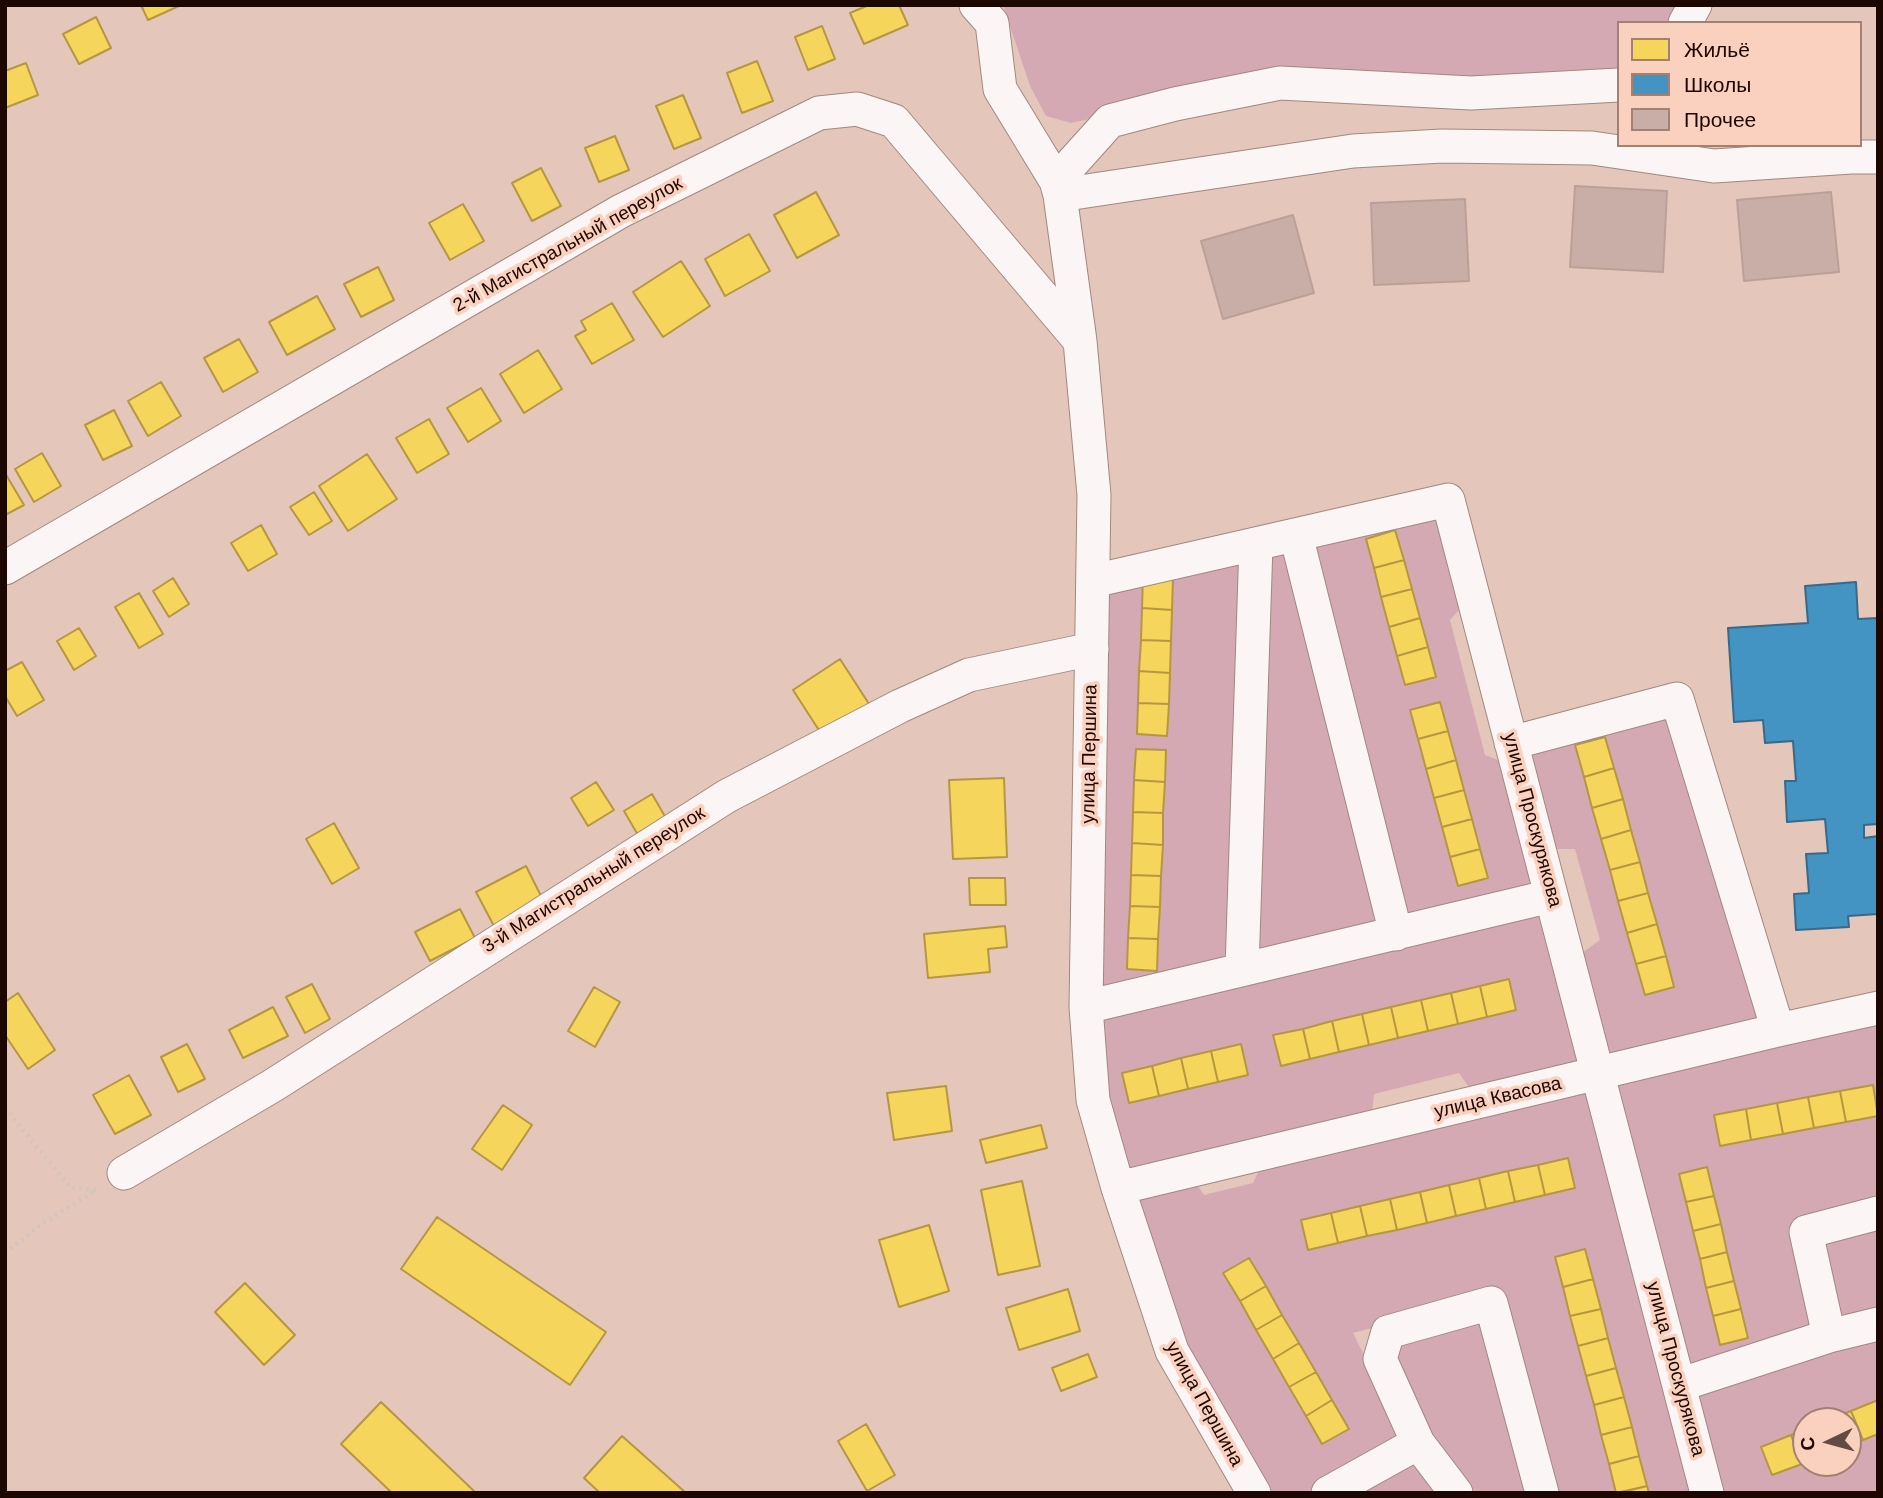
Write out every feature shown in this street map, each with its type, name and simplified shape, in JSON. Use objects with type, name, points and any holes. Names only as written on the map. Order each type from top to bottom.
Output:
[{"type":"street","name":"улица Першина","points":[[976,5],[992,23],[1000,89],[1058,188],[1080,341],[1094,495],[1086,1007],[1093,1100],[1118,1188],[1172,1351],[1254,1493]]},
{"type":"street","points":[[1686,21],[1695,5]]},
{"type":"street","points":[[1058,188],[1110,121],[1175,104],[1280,83],[1471,93],[1617,85]]},
{"type":"street","name":"2-й Магистральный переулок","points":[[5,568],[621,211],[819,113],[857,109],[894,121],[1080,341]]},
{"type":"street","points":[[1058,188],[1353,151],[1442,146],[1592,148],[1714,166],[1878,157]]},
{"type":"street","name":"улица Проскурякова","points":[[1093,581],[1448,500],[1707,1493]]},
{"type":"street","points":[[1296,535],[1396,934]]},
{"type":"street","points":[[1242,969],[1256,544]]},
{"type":"street","name":"3-й Магистральный переулок","points":[[124,1173],[272,1086],[727,796],[900,706],[969,675],[1092,649]]},
{"type":"street","points":[[1511,743],[1677,699],[1778,1030]]},
{"type":"street","points":[[1086,1007],[1551,897]]},
{"type":"street","name":"улица Квасова","points":[[1118,1188],[1878,1008]]},
{"type":"street","points":[[1829,1336],[1806,1232],[1878,1213]]},
{"type":"street","points":[[1456,1493],[1418,1443],[1380,1359],[1388,1332],[1491,1303],[1542,1493]]},
{"type":"street","points":[[1679,1385],[1829,1336],[1878,1324]]},
{"type":"street","points":[[1328,1493],[1418,1443]]},
{"type":"path","points":[[5,1108],[70,1187],[96,1190]]},
{"type":"path","points":[[5,1253],[42,1224],[124,1173]]},
{"type":"shaded area","points":[[1003,5],[1686,5],[1678,21],[1617,21],[1617,76],[1279,77],[1071,123],[1046,116],[1030,86]]},
{"type":"shaded area","points":[[1442,509],[1466,602],[1450,620],[1485,755],[1508,764],[1542,894],[1400,927],[1304,539]]},
{"type":"shaded area","points":[[1289,543],[1381,925],[1253,957],[1265,549]]},
{"type":"shaded area","points":[[1250,551],[1236,964],[1093,999],[1101,585]]},
{"type":"shaded area","points":[[1671,708],[1769,1025],[1603,1067],[1575,958],[1600,940],[1575,849],[1547,849],[1521,748]]},
{"type":"shaded area","points":[[1544,905],[1588,1070],[1476,1097],[1459,1073],[1374,1094],[1371,1122],[1125,1180],[1099,1097],[1094,1013]]},
{"type":"shaded area","points":[[1878,1015],[1878,1209],[1801,1229],[1824,1334],[1684,1379],[1606,1078]]},
{"type":"shaded area","points":[[1594,1082],[1702,1493],[1547,1493],[1494,1296],[1353,1333],[1407,1441],[1310,1493],[1261,1493],[1178,1348],[1128,1193],[1192,1177],[1204,1195],[1253,1183],[1264,1160]]},
{"type":"shaded area","points":[[1878,1223],[1878,1313],[1848,1320],[1836,1315],[1820,1243]]},
{"type":"shaded area","points":[[1482,1315],[1532,1493],[1469,1493],[1427,1438],[1391,1356],[1397,1339]]},
{"type":"shaded area","points":[[1878,1328],[1878,1493],[1713,1493],[1686,1388]]},
{"type":"shaded area","points":[[1415,1454],[1445,1493],[1344,1493]]},
{"type":"building: Жильё","points":[[141,5],[179,5],[179,6],[148,20]]},
{"type":"building: Жильё","points":[[869,5],[899,5],[908,25],[864,44],[850,13]]},
{"type":"building: Жильё","points":[[96,17],[111,48],[79,64],[63,34]]},
{"type":"building: Жильё","points":[[822,26],[835,59],[808,70],[795,37]]},
{"type":"building: Жильё","points":[[757,61],[773,101],[742,113],[727,73]]},
{"type":"building: Жильё","points":[[26,63],[38,95],[5,108],[5,71]]},
{"type":"building: Жильё","points":[[683,95],[701,138],[674,149],[656,106]]},
{"type":"building: Жильё","points":[[615,136],[629,170],[599,182],[585,148]]},
{"type":"building: Жильё","points":[[541,168],[561,206],[532,221],[512,183]]},
{"type":"building: Жильё","points":[[816,192],[839,235],[797,258],[774,215]]},
{"type":"building: Жильё","points":[[463,204],[484,241],[450,260],[429,223]]},
{"type":"building: Жильё","points":[[749,234],[770,271],[725,296],[705,259]]},
{"type":"building: Жильё","points":[[681,261],[710,306],[663,337],[633,292]]},
{"type":"building: Жильё","points":[[378,267],[394,300],[361,317],[344,284]]},
{"type":"building: Жильё","points":[[317,296],[335,329],[287,355],[269,322]]},
{"type":"building: Жильё","points":[[612,303],[634,340],[592,364],[575,336],[586,330],[581,321]]},
{"type":"building: Жильё","points":[[239,339],[258,372],[223,392],[204,358]]},
{"type":"building: Жильё","points":[[538,350],[562,389],[524,413],[500,374]]},
{"type":"building: Жильё","points":[[161,382],[181,416],[148,436],[128,401]]},
{"type":"building: Жильё","points":[[481,388],[501,421],[468,442],[447,408]]},
{"type":"building: Жильё","points":[[114,410],[132,446],[103,460],[85,425]]},
{"type":"building: Жильё","points":[[429,419],[449,454],[417,473],[396,438]]},
{"type":"building: Жильё","points":[[42,453],[61,486],[34,502],[15,469]]},
{"type":"building: Жильё","points":[[367,454],[397,499],[348,531],[319,486]]},
{"type":"building: Жильё","points":[[5,473],[24,505],[5,515]]},
{"type":"building: Жильё","points":[[314,492],[332,521],[309,535],[290,507]]},
{"type":"building: Жильё","points":[[261,525],[277,554],[248,571],[231,543]]},
{"type":"building: Жильё","points":[[1395,530],[1404,560],[1374,568],[1366,539]]},
{"type":"building: Жильё","points":[[1404,560],[1412,589],[1381,597],[1374,568]]},
{"type":"building: Жильё","points":[[1143,577],[1173,578],[1172,610],[1142,608]]},
{"type":"building: Жильё","points":[[173,578],[189,604],[169,617],[153,591]]},
{"type":"building: Жильё","points":[[1412,589],[1420,618],[1389,627],[1381,597]]},
{"type":"building: Жильё","points":[[139,593],[163,634],[139,648],[115,607]]},
{"type":"building: Жильё","points":[[1142,608],[1172,610],[1171,641],[1141,640]]},
{"type":"building: Жильё","points":[[1420,618],[1428,647],[1397,656],[1389,627]]},
{"type":"building: Жильё","points":[[79,628],[96,656],[74,670],[57,641]]},
{"type":"building: Жильё","points":[[1141,640],[1171,641],[1170,673],[1139,671]]},
{"type":"building: Жильё","points":[[1428,647],[1436,677],[1405,685],[1397,656]]},
{"type":"building: Жильё","points":[[840,659],[871,707],[824,738],[793,690]]},
{"type":"building: Жильё","points":[[22,662],[44,700],[17,716],[5,696],[5,671]]},
{"type":"building: Жильё","points":[[1139,671],[1170,673],[1169,704],[1138,703]]},
{"type":"building: Жильё","points":[[1440,702],[1448,731],[1418,739],[1410,710]]},
{"type":"building: Жильё","points":[[1138,703],[1169,704],[1167,736],[1137,734]]},
{"type":"building: Жильё","points":[[1448,731],[1456,760],[1426,769],[1418,739]]},
{"type":"building: Жильё","points":[[1605,737],[1614,768],[1584,777],[1575,745]]},
{"type":"building: Жильё","points":[[1136,749],[1166,750],[1165,782],[1134,780]]},
{"type":"building: Жильё","points":[[1456,760],[1464,790],[1434,798],[1426,769]]},
{"type":"building: Жильё","points":[[1614,768],[1623,799],[1592,808],[1584,777]]},
{"type":"building: Жильё","points":[[1004,778],[1007,857],[953,859],[949,780]]},
{"type":"building: Жильё","points":[[1134,780],[1165,782],[1163,813],[1133,812]]},
{"type":"building: Жильё","points":[[596,782],[614,810],[588,826],[571,798]]},
{"type":"building: Жильё","points":[[1464,790],[1472,819],[1442,827],[1434,798]]},
{"type":"building: Жильё","points":[[652,794],[670,825],[642,842],[624,811]]},
{"type":"building: Жильё","points":[[1623,799],[1631,830],[1601,839],[1592,808]]},
{"type":"building: Жильё","points":[[1133,812],[1163,813],[1163,845],[1132,843]]},
{"type":"building: Жильё","points":[[1472,819],[1480,849],[1450,857],[1442,827]]},
{"type":"building: Жильё","points":[[334,823],[359,868],[332,884],[306,839]]},
{"type":"building: Жильё","points":[[1631,830],[1640,862],[1610,870],[1601,839]]},
{"type":"building: Жильё","points":[[1132,843],[1163,845],[1161,876],[1131,875]]},
{"type":"building: Жильё","points":[[1480,849],[1488,878],[1458,886],[1450,857]]},
{"type":"building: Жильё","points":[[1640,862],[1648,893],[1618,901],[1610,870]]},
{"type":"building: Жильё","points":[[526,866],[543,900],[494,926],[476,892]]},
{"type":"building: Жильё","points":[[1131,875],[1161,876],[1160,907],[1130,906]]},
{"type":"building: Жильё","points":[[969,878],[1005,878],[1006,905],[970,905]]},
{"type":"building: Жильё","points":[[1648,893],[1657,924],[1627,933],[1618,901]]},
{"type":"building: Жильё","points":[[1130,906],[1160,907],[1158,939],[1128,938]]},
{"type":"building: Жильё","points":[[460,909],[475,938],[430,961],[415,932]]},
{"type":"building: Жильё","points":[[1657,924],[1666,956],[1636,964],[1627,933]]},
{"type":"building: Жильё","points":[[1005,926],[1007,947],[988,949],[990,972],[928,978],[924,934]]},
{"type":"building: Жильё","points":[[1128,938],[1158,939],[1157,971],[1127,969]]},
{"type":"building: Жильё","points":[[1666,956],[1674,987],[1645,995],[1636,964]]},
{"type":"building: Жильё","points":[[1509,979],[1516,1010],[1487,1017],[1480,986]]},
{"type":"building: Жильё","points":[[312,984],[330,1019],[305,1033],[286,997]]},
{"type":"building: Жильё","points":[[1480,986],[1487,1017],[1458,1024],[1451,993]]},
{"type":"building: Жильё","points":[[594,987],[620,1002],[595,1047],[568,1031]]},
{"type":"building: Жильё","points":[[18,993],[55,1050],[28,1069],[5,1035],[5,1002]]},
{"type":"building: Жильё","points":[[1451,993],[1458,1024],[1428,1031],[1421,1000]]},
{"type":"building: Жильё","points":[[1421,1000],[1428,1031],[1398,1038],[1391,1007]]},
{"type":"building: Жильё","points":[[273,1007],[288,1036],[243,1058],[229,1030]]},
{"type":"building: Жильё","points":[[1391,1007],[1398,1038],[1369,1045],[1362,1014]]},
{"type":"building: Жильё","points":[[1362,1014],[1369,1045],[1339,1052],[1332,1021]]},
{"type":"building: Жильё","points":[[1332,1021],[1339,1052],[1310,1059],[1303,1029]]},
{"type":"building: Жильё","points":[[1303,1029],[1310,1059],[1281,1066],[1273,1035]]},
{"type":"building: Жильё","points":[[187,1044],[205,1079],[178,1092],[161,1057]]},
{"type":"building: Жильё","points":[[1241,1044],[1248,1075],[1218,1082],[1211,1051]]},
{"type":"building: Жильё","points":[[1211,1051],[1218,1082],[1188,1089],[1181,1058]]},
{"type":"building: Жильё","points":[[1181,1058],[1188,1089],[1159,1096],[1152,1066]]},
{"type":"building: Жильё","points":[[1152,1066],[1159,1096],[1129,1103],[1122,1073]]},
{"type":"building: Жильё","points":[[129,1075],[151,1115],[115,1134],[93,1095]]},
{"type":"building: Жильё","points":[[1873,1085],[1878,1116],[1846,1122],[1840,1091]]},
{"type":"building: Жильё","points":[[946,1086],[952,1131],[894,1140],[887,1093]]},
{"type":"building: Жильё","points":[[1840,1091],[1846,1122],[1814,1128],[1808,1097]]},
{"type":"building: Жильё","points":[[1808,1097],[1814,1128],[1783,1134],[1777,1103]]},
{"type":"building: Жильё","points":[[1777,1103],[1783,1134],[1751,1140],[1746,1109]]},
{"type":"building: Жильё","points":[[503,1105],[532,1125],[502,1170],[472,1149]]},
{"type":"building: Жильё","points":[[1746,1109],[1751,1140],[1720,1146],[1714,1115]]},
{"type":"building: Жильё","points":[[1041,1125],[1047,1148],[986,1163],[980,1140]]},
{"type":"building: Жильё","points":[[1568,1158],[1575,1188],[1545,1195],[1538,1165]]},
{"type":"building: Жильё","points":[[1538,1165],[1545,1195],[1515,1202],[1508,1171]]},
{"type":"building: Жильё","points":[[1707,1167],[1714,1196],[1686,1202],[1679,1174]]},
{"type":"building: Жильё","points":[[1508,1171],[1515,1202],[1486,1209],[1479,1178]]},
{"type":"building: Жильё","points":[[1479,1178],[1486,1209],[1456,1216],[1449,1185]]},
{"type":"building: Жильё","points":[[1022,1181],[1040,1266],[998,1275],[981,1190]]},
{"type":"building: Жильё","points":[[1449,1185],[1456,1216],[1427,1223],[1420,1192]]},
{"type":"building: Жильё","points":[[1420,1192],[1427,1223],[1397,1230],[1390,1199]]},
{"type":"building: Жильё","points":[[1714,1196],[1721,1224],[1693,1231],[1686,1202]]},
{"type":"building: Жильё","points":[[1390,1199],[1397,1230],[1367,1236],[1360,1206]]},
{"type":"building: Жильё","points":[[1360,1206],[1367,1236],[1338,1243],[1331,1213]]},
{"type":"building: Жильё","points":[[1331,1213],[1338,1243],[1308,1250],[1301,1220]]},
{"type":"building: Жильё","points":[[437,1217],[606,1332],[570,1385],[401,1269]]},
{"type":"building: Жильё","points":[[1721,1224],[1727,1252],[1700,1259],[1693,1231]]},
{"type":"building: Жильё","points":[[929,1225],[949,1291],[899,1307],[879,1240]]},
{"type":"building: Жильё","points":[[1585,1249],[1593,1279],[1563,1287],[1555,1257]]},
{"type":"building: Жильё","points":[[1727,1252],[1734,1281],[1706,1288],[1700,1259]]},
{"type":"building: Жильё","points":[[1249,1258],[1266,1286],[1240,1301],[1223,1273]]},
{"type":"building: Жильё","points":[[1593,1279],[1601,1309],[1570,1316],[1563,1287]]},
{"type":"building: Жильё","points":[[1734,1281],[1741,1309],[1713,1316],[1706,1288]]},
{"type":"building: Жильё","points":[[245,1283],[295,1335],[264,1365],[215,1312]]},
{"type":"building: Жильё","points":[[1266,1286],[1282,1315],[1256,1330],[1240,1301]]},
{"type":"building: Жильё","points":[[1068,1289],[1080,1331],[1019,1350],[1006,1308]]},
{"type":"building: Жильё","points":[[1601,1309],[1608,1338],[1578,1346],[1570,1316]]},
{"type":"building: Жильё","points":[[1741,1309],[1748,1338],[1720,1345],[1713,1316]]},
{"type":"building: Жильё","points":[[1282,1315],[1299,1343],[1273,1359],[1256,1330]]},
{"type":"building: Жильё","points":[[1608,1338],[1616,1368],[1586,1376],[1578,1346]]},
{"type":"building: Жильё","points":[[1299,1343],[1316,1372],[1289,1387],[1273,1359]]},
{"type":"building: Жильё","points":[[1088,1354],[1097,1377],[1061,1391],[1052,1368]]},
{"type":"building: Жильё","points":[[1616,1368],[1624,1397],[1594,1405],[1586,1376]]},
{"type":"building: Жильё","points":[[1316,1372],[1332,1400],[1306,1416],[1289,1387]]},
{"type":"building: Жильё","points":[[1624,1397],[1632,1427],[1601,1435],[1594,1405]]},
{"type":"building: Жильё","points":[[1332,1400],[1349,1429],[1322,1444],[1306,1416]]},
{"type":"building: Жильё","points":[[1878,1400],[1878,1434],[1863,1440],[1862,1407]]},
{"type":"building: Жильё","points":[[381,1402],[476,1493],[392,1493],[341,1444]]},
{"type":"building: Жильё","points":[[866,1424],[895,1475],[867,1491],[838,1441]]},
{"type":"building: Жильё","points":[[1632,1427],[1639,1456],[1609,1464],[1601,1435]]},
{"type":"building: Жильё","points":[[1791,1435],[1792,1468],[1772,1475],[1761,1447]]},
{"type":"building: Жильё","points":[[622,1436],[686,1493],[600,1493],[584,1478]]},
{"type":"building: Жильё","points":[[1639,1456],[1647,1486],[1616,1493],[1609,1464]]},
{"type":"building: Жильё","points":[[1647,1486],[1649,1493],[1619,1493]]},
{"type":"building: Школы","points":[[1856,582],[1858,619],[1878,618],[1878,824],[1864,825],[1864,838],[1878,836],[1878,914],[1848,916],[1849,927],[1796,930],[1794,894],[1809,893],[1806,854],[1828,853],[1825,819],[1787,822],[1785,781],[1796,781],[1793,741],[1765,743],[1763,720],[1734,722],[1728,628],[1808,623],[1805,586]]},
{"type":"building: Прочее","points":[[1575,186],[1667,191],[1663,272],[1570,267]]},
{"type":"building: Прочее","points":[[1831,192],[1839,272],[1744,281],[1737,200]]},
{"type":"building: Прочее","points":[[1465,199],[1469,281],[1374,285],[1371,203]]},
{"type":"building: Прочее","points":[[1293,215],[1314,293],[1223,319],[1201,241]]}]
